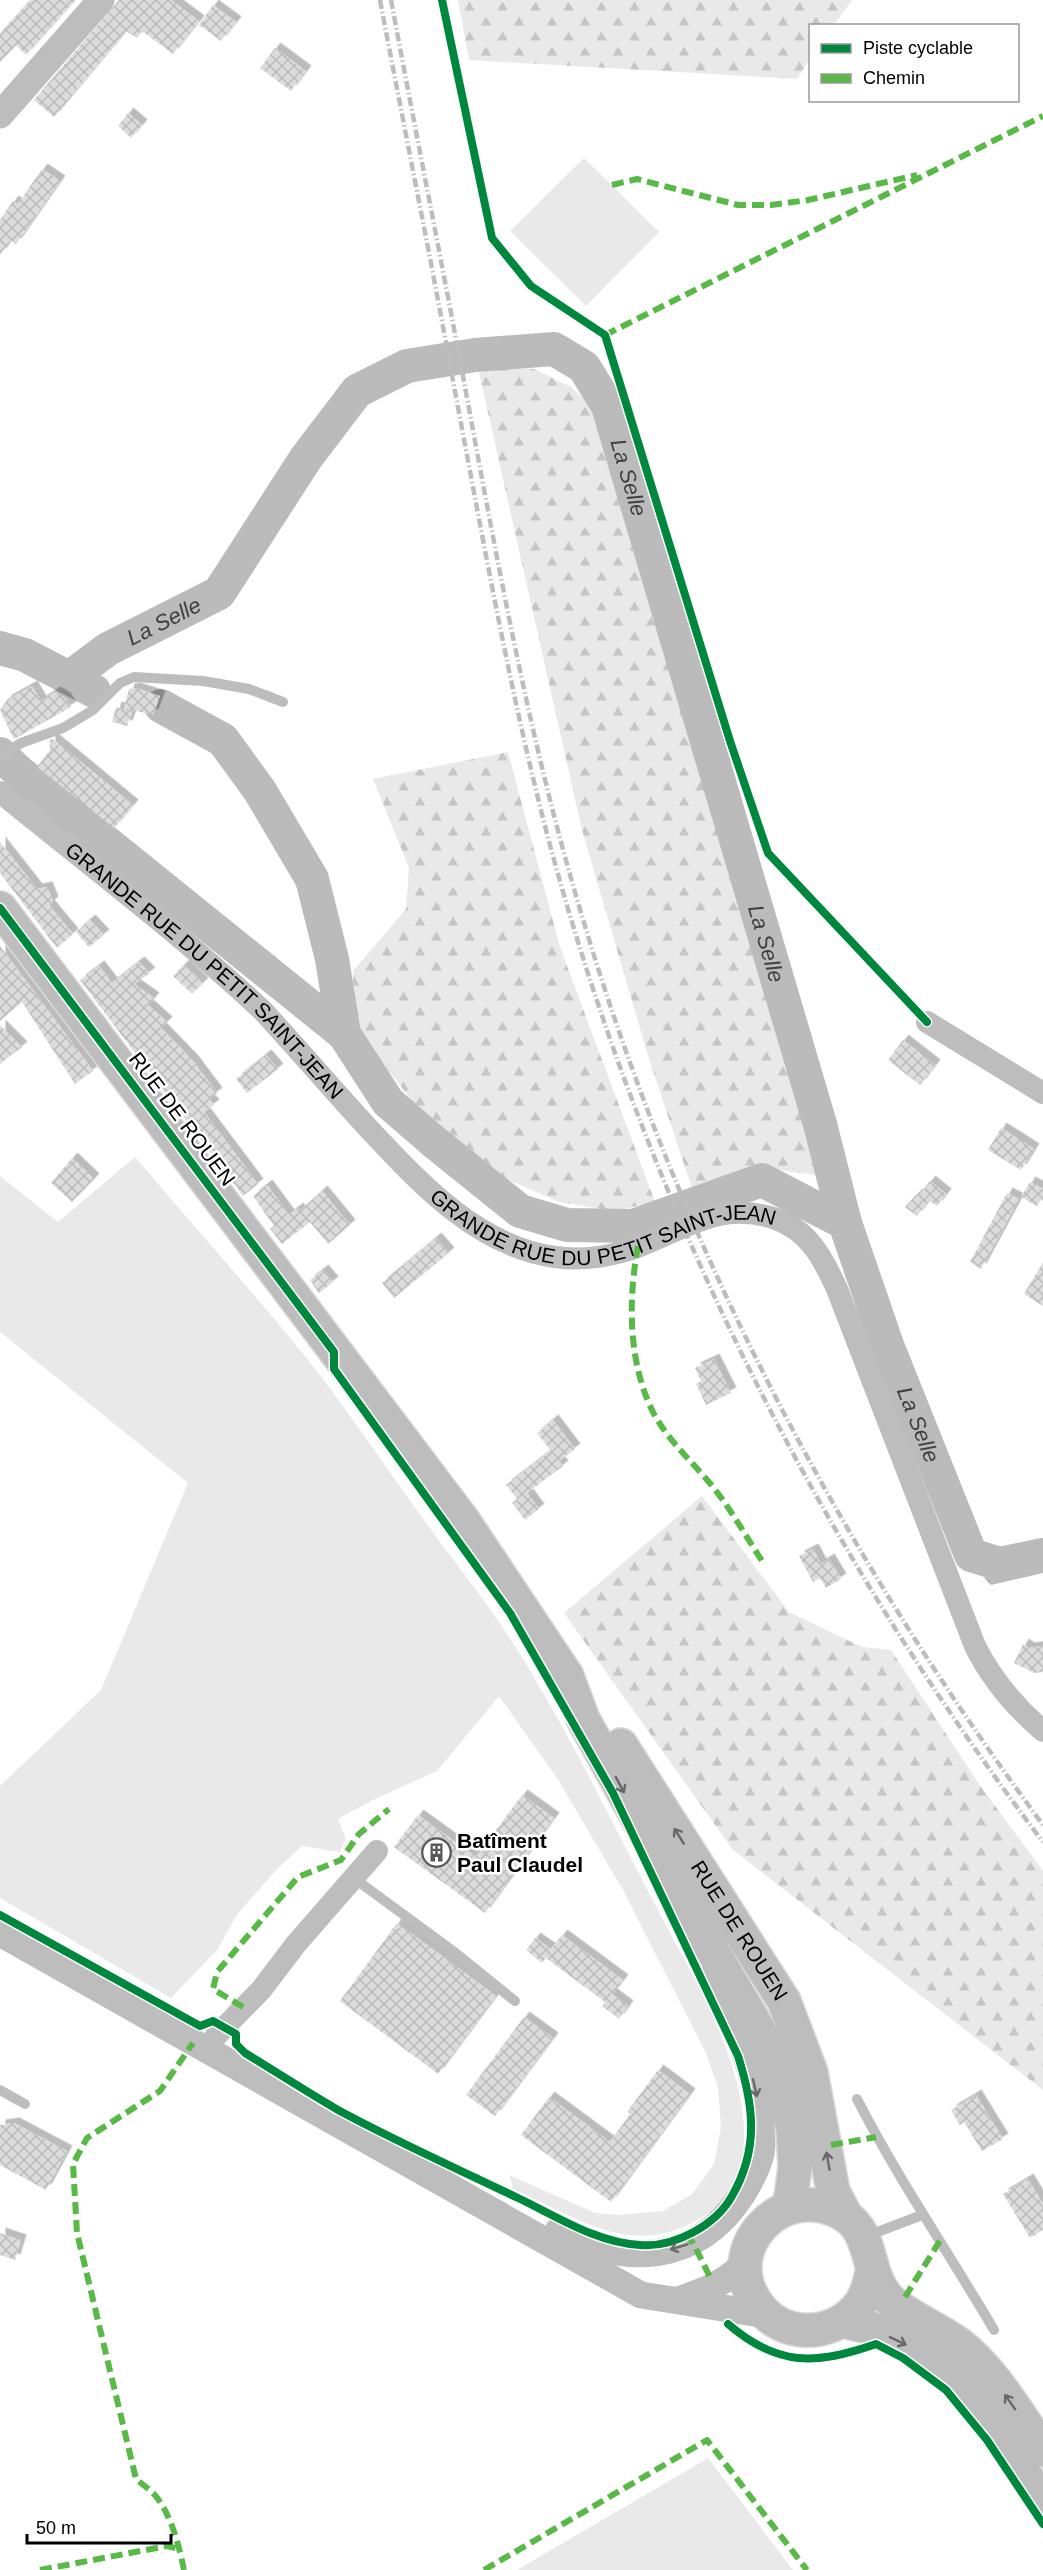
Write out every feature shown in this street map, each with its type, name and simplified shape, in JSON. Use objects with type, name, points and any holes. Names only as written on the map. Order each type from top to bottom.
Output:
[{"type":"main road","name":"RUE DE ROUEN","points":[[0,908],[463,1520],[567,1676],[583,1719],[681,1897],[758,2028],[775,2063],[793,2129],[795,2167],[791,2197],[787,2208]]},
{"type":"main road","name":"RUE DE ROUEN","points":[[567,1676],[586,1693],[784,2001],[811,2072],[833,2191],[855,2227]]},
{"type":"main road","points":[[817,2205],[832,2209],[855,2227],[870,2254],[872,2272],[867,2291],[858,2308],[843,2321],[828,2328],[804,2331],[780,2325],[766,2315],[750,2292],[746,2263],[748,2249],[758,2230],[774,2214],[787,2208],[817,2205]]},
{"type":"main road","points":[[872,2272],[888,2298],[960,2344],[995,2381],[1043,2450]]},
{"type":"main road","points":[[843,2321],[861,2324],[921,2352],[949,2376],[990,2424],[1043,2502]]},
{"type":"street","points":[[0,115],[101,0]]},
{"type":"street","name":"GRANDE RUE DU PETIT SAINT-JEAN","points":[[0,792],[164,924],[239,989],[421,1183],[464,1218],[496,1238],[537,1254],[567,1258],[593,1257],[639,1246],[714,1215],[742,1212],[778,1220],[800,1232],[824,1260],[833,1280],[975,1646],[984,1664],[1009,1699],[1043,1731]]},
{"type":"street","points":[[927,1022],[1043,1093]]},
{"type":"street","points":[[207,2051],[216,2037],[261,1990],[296,1944],[355,1879],[377,1851]]},
{"type":"street","points":[[492,2210],[516,2211],[582,2243],[619,2253],[648,2254],[693,2243],[722,2222],[750,2181],[762,2148],[756,2094],[745,2053],[681,1897]]},
{"type":"street","points":[[0,1933],[641,2295],[766,2315]]},
{"type":"street","points":[[677,2300],[729,2279],[746,2263]]},
{"type":"lane","points":[[0,757],[21,743],[63,728],[93,710],[120,683],[134,677],[203,681],[249,689],[283,702]]},
{"type":"lane","points":[[355,1879],[453,1951],[515,2001]]},
{"type":"lane","points":[[0,2090],[25,2104]]},
{"type":"lane","points":[[857,2099],[922,2215],[941,2239],[994,2330]]},
{"type":"lane","points":[[855,2227],[922,2215]]},
{"type":"green space","points":[[458,0],[852,0],[835,24],[809,24],[809,61],[797,79],[469,60]]},
{"type":"green space","points":[[584,158],[659,232],[586,306],[510,231]]},
{"type":"green space","points":[[478,368],[534,369],[571,387],[597,411],[821,1176],[758,1167],[692,1188],[649,1059],[582,830]]},
{"type":"green space","points":[[508,752],[560,947],[655,1202],[614,1211],[559,1202],[500,1176],[412,1101],[354,1025],[353,971],[406,909],[409,868],[373,779]]},
{"type":"green space","points":[[135,1157],[316,1370],[498,1620],[556,1716],[693,1976],[725,2046],[737,2083],[743,2118],[743,2152],[729,2194],[717,2207],[689,2224],[663,2233],[638,2236],[614,2232],[590,2225],[513,2189],[509,2175],[595,2213],[619,2215],[663,2211],[692,2194],[714,2164],[721,2127],[718,2088],[706,2053],[623,1890],[559,1781],[499,1696],[437,1771],[373,1800],[338,1819],[346,1839],[340,1852],[302,1846],[278,1868],[238,1913],[217,1950],[171,1998],[0,1898],[0,1786],[101,1690],[188,1483],[0,1332],[0,1176],[58,1222]]},
{"type":"green space","points":[[702,1496],[789,1612],[862,1647],[891,1650],[979,1784],[1043,1871],[1043,2090],[733,1850],[564,1613]]},
{"type":"green space","points":[[708,2458],[793,2570],[517,2570]]},
{"type":"water","points":[[1043,1559],[1043,1573],[991,1585],[984,1578]]},
{"type":"building","points":[[30,0],[75,0],[26,55],[16,45],[0,62],[0,33]]},
{"type":"building","points":[[119,0],[171,0],[199,21],[173,54],[142,31],[137,38],[126,31],[54,117],[34,100]]},
{"type":"building","points":[[213,5],[236,22],[221,41],[199,25]]},
{"type":"building","points":[[275,48],[306,71],[291,91],[260,68]]},
{"type":"building","points":[[128,113],[142,125],[131,138],[118,126]]},
{"type":"building","points":[[42,169],[60,181],[16,244],[11,240],[0,255],[0,220],[13,201],[18,204]]},
{"type":"building","points":[[32,686],[41,701],[55,692],[65,698],[71,707],[14,739],[0,710],[7,700]]},
{"type":"building","points":[[135,688],[160,696],[153,715],[124,708],[129,689]]},
{"type":"building","points":[[116,707],[132,712],[127,726],[112,722]]},
{"type":"building","points":[[53,739],[133,805],[114,828],[37,767],[50,750],[50,740]]},
{"type":"building","points":[[0,842],[37,889],[47,887],[53,902],[49,905],[73,934],[57,948],[0,873]]},
{"type":"building","points":[[90,920],[104,935],[89,947],[76,932]]},
{"type":"building","points":[[0,946],[93,1071],[75,1084],[22,1002],[0,1021]]},
{"type":"building","points":[[139,962],[150,973],[134,984],[154,998],[148,1005],[167,1022],[161,1028],[193,1061],[217,1093],[209,1099],[214,1105],[204,1112],[258,1184],[243,1196],[80,980],[99,966],[112,983]]},
{"type":"building","points":[[184,965],[203,983],[192,994],[173,976]]},
{"type":"building","points":[[0,1025],[22,1047],[0,1064]]},
{"type":"building","points":[[903,1040],[935,1065],[920,1085],[888,1060]]},
{"type":"building","points":[[266,1055],[278,1069],[247,1093],[236,1079]]},
{"type":"building","points":[[1001,1128],[1034,1149],[1021,1170],[988,1150]]},
{"type":"building","points":[[72,1158],[94,1179],[72,1202],[51,1183]]},
{"type":"building","points":[[930,1181],[946,1194],[937,1206],[920,1194]]},
{"type":"building","points":[[1030,1182],[1043,1189],[1043,1196],[1037,1206],[1021,1197]]},
{"type":"building","points":[[267,1185],[289,1215],[298,1208],[300,1211],[322,1191],[350,1225],[328,1244],[310,1222],[282,1244],[270,1229],[274,1226],[253,1196]]},
{"type":"building","points":[[1007,1193],[1019,1199],[981,1269],[970,1262]]},
{"type":"building","points":[[917,1194],[929,1201],[917,1216],[905,1207]]},
{"type":"building","points":[[436,1238],[449,1253],[394,1298],[382,1283]]},
{"type":"building","points":[[1043,1262],[1043,1306],[1024,1294]]},
{"type":"building","points":[[323,1270],[333,1282],[319,1293],[310,1280]]},
{"type":"building","points":[[714,1359],[731,1393],[706,1405],[696,1384],[701,1381],[695,1368]]},
{"type":"building","points":[[553,1420],[575,1449],[559,1461],[537,1433]]},
{"type":"building","points":[[551,1451],[563,1466],[527,1493],[539,1509],[525,1520],[512,1503],[517,1499],[506,1485]]},
{"type":"building","points":[[813,1549],[821,1564],[829,1559],[841,1579],[826,1588],[820,1578],[813,1582],[799,1556]]},
{"type":"building","points":[[1023,1644],[1029,1648],[1043,1646],[1043,1672],[1034,1673],[1014,1663]]},
{"type":"building","name":"Batîment Paul Claudel","points":[[522,1795],[554,1818],[485,1913],[394,1847],[418,1815],[476,1857]]},
{"type":"building","points":[[397,1923],[496,1996],[438,2074],[340,2001]]},
{"type":"building","points":[[562,1935],[623,1980],[612,1994],[628,2006],[619,2019],[602,2006],[605,2002],[546,1958],[542,1963],[526,1950],[535,1938],[551,1949]]},
{"type":"building","points":[[524,2017],[553,2038],[495,2116],[466,2095]]},
{"type":"building","points":[[658,2070],[690,2094],[611,2202],[521,2135],[549,2097],[610,2142],[630,2114],[627,2112]]},
{"type":"building","points":[[976,2095],[1003,2139],[982,2151],[964,2122],[960,2125],[951,2110]]},
{"type":"building","points":[[14,2123],[67,2151],[46,2190],[0,2165],[0,2125]]},
{"type":"building","points":[[1028,2179],[1043,2204],[1043,2230],[1030,2238],[1003,2194]]},
{"type":"building","points":[[0,2233],[21,2240],[15,2260],[0,2255]]},
{"type":"waterway","name":"La Selle","points":[[69,678],[108,649],[219,593],[306,458],[357,391],[407,366],[475,355],[554,349],[584,367],[608,406],[820,1124],[845,1223]]},
{"type":"waterway","name":"La Selle","points":[[0,648],[25,655],[94,691]]},
{"type":"waterway","name":"La Selle","points":[[161,706],[223,740],[260,791],[312,879],[332,959],[344,1034]]},
{"type":"waterway","name":"La Selle","points":[[0,754],[19,772],[344,1034],[388,1102],[520,1211],[567,1225],[633,1226],[762,1180],[845,1223],[887,1345],[971,1555],[1000,1564],[1043,1555]]},
{"type":"railway","points":[[380,0],[486,557],[536,791],[591,983],[638,1114],[690,1243],[749,1369],[814,1492],[885,1612],[961,1729],[1043,1842]]},
{"type":"railway","points":[[391,0],[516,653],[563,851],[622,1039],[667,1159],[717,1276],[772,1391],[833,1503],[898,1613],[968,1720],[1043,1825]]},
{"type":"marked path","points":[[605,335],[1043,116]]},
{"type":"marked path","points":[[612,185],[637,179],[738,205],[771,205],[808,200],[917,175]]},
{"type":"marked path","points":[[638,1246],[633,1288],[632,1330],[639,1373],[645,1393],[659,1423],[720,1496],[764,1564]]},
{"type":"marked path","points":[[243,2007],[213,1989],[217,1972],[298,1877],[341,1860],[359,1834],[389,1809]]},
{"type":"marked path","points":[[184,2570],[170,2520],[154,2494],[136,2479],[77,2233],[73,2164],[87,2138],[160,2091],[193,2043]]},
{"type":"marked path","points":[[831,2145],[876,2137]]},
{"type":"marked path","points":[[685,2235],[693,2243],[710,2277]]},
{"type":"marked path","points":[[905,2297],[941,2239]]},
{"type":"marked path","points":[[484,2570],[707,2440],[807,2570]]},
{"type":"marked path","points":[[40,2570],[167,2546],[179,2549]]},
{"type":"cycle path","points":[[442,0],[492,238],[531,286],[605,335],[730,741],[768,853],[927,1022]]},
{"type":"cycle path","points":[[0,908],[334,1352],[334,1369],[510,1613],[613,1793],[738,2056],[748,2092],[751,2127],[747,2161],[741,2179],[725,2207],[716,2216],[705,2225],[680,2238],[666,2243],[640,2245],[593,2234],[338,2110],[245,2053],[236,2044],[236,2034],[213,2021],[200,2026],[0,1915]]},
{"type":"cycle path","points":[[728,2324],[746,2338],[781,2355],[798,2358],[835,2356],[876,2344],[903,2358],[946,2390],[987,2440],[1043,2524]]},
{"type":"place","name":"Batîment Paul Claudel","points":[[436,1853]]}]
